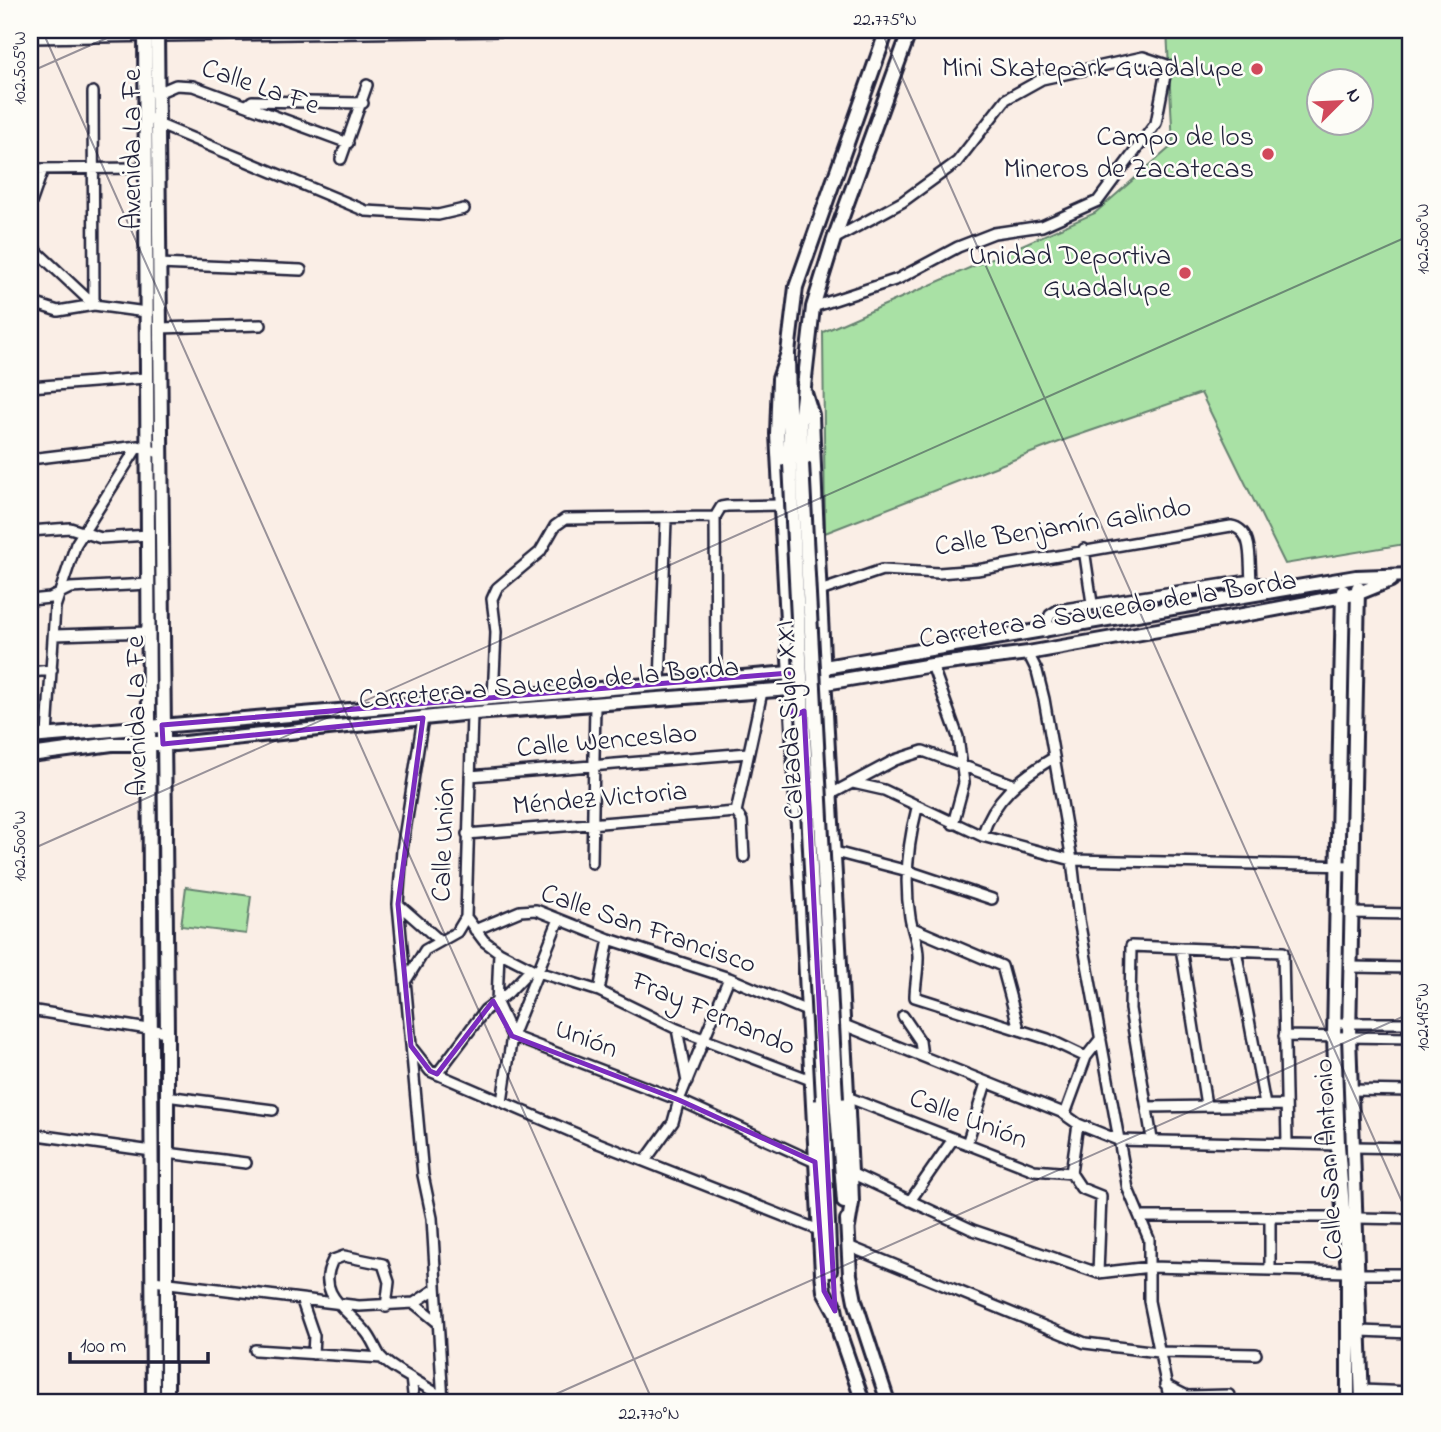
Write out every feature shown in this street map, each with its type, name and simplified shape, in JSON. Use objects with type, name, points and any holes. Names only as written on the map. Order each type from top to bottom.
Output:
[{"type":"street","points":[[30,38],[151,34],[566,30]]},
{"type":"street","name":"Calzada Siglo XXI","points":[[863,1402],[835,1311],[830,1279],[835,1099],[788,353],[793,306],[803,265],[887,30]]},
{"type":"street","name":"Calzada Siglo XXI","points":[[888,1402],[855,1301],[848,1246],[802,664],[796,464],[813,307],[834,239],[910,30]]},
{"type":"street","name":"Avenida La Fe","points":[[151,34],[152,95],[160,125],[159,328],[162,453],[152,1030],[153,1402]]},
{"type":"street","points":[[813,307],[898,279],[958,247],[994,233],[1042,226],[1098,201],[1156,123],[1167,65],[1143,57],[1042,79],[1006,99],[957,162],[902,202],[834,239]]},
{"type":"street","name":"Calle La Fe","points":[[152,95],[176,85],[193,86],[348,143]]},
{"type":"street","points":[[341,159],[363,103],[367,85]]},
{"type":"street","points":[[93,92],[91,169],[94,306]]},
{"type":"street","name":"Avenida La Fe","points":[[152,95],[146,116],[143,447],[156,726]]},
{"type":"street","points":[[247,105],[252,101],[363,103]]},
{"type":"street","points":[[146,116],[160,125],[366,211],[438,215],[464,209]]},
{"type":"street","points":[[30,169],[145,168]]},
{"type":"street","points":[[30,206],[43,169]]},
{"type":"street","points":[[30,245],[94,306]]},
{"type":"street","points":[[159,264],[301,270]]},
{"type":"street","points":[[30,302],[58,311],[94,306],[146,313]]},
{"type":"street","points":[[159,328],[261,325]]},
{"type":"street","name":"Calzada Siglo XXI","points":[[788,353],[779,379],[777,411],[780,505],[819,1230],[824,1291],[835,1311]]},
{"type":"street","points":[[30,387],[145,378]]},
{"type":"street","points":[[805,393],[812,415],[823,684],[833,793],[844,1025],[835,1099],[851,1173],[852,1203],[848,1227]]},
{"type":"street","points":[[30,458],[143,447],[162,453]]},
{"type":"street","points":[[47,735],[55,607],[76,544],[143,447]]},
{"type":"street","points":[[716,678],[715,517],[721,507],[780,505]]},
{"type":"street","points":[[493,698],[496,632],[492,599],[503,581],[540,552],[555,526],[565,519],[666,520],[715,517]]},
{"type":"street","points":[[660,683],[666,520]]},
{"type":"street","name":"Calle Benjamín Galindo","points":[[820,590],[882,570],[939,573],[977,570],[1231,526],[1240,528],[1247,535],[1251,580]]},
{"type":"street","points":[[30,531],[70,528],[100,538],[149,535]]},
{"type":"street","points":[[1084,550],[1091,603]]},
{"type":"street","points":[[1394,578],[1411,575]]},
{"type":"street","points":[[1345,866],[1359,593],[1356,577]]},
{"type":"street","name":"Carretera a Saucedo de la Borda","points":[[30,737],[789,673],[1044,632],[1356,577],[1394,578]]},
{"type":"street","name":"Carretera a Saucedo de la Borda","points":[[30,755],[423,718],[790,689],[932,665],[1028,653],[1344,596],[1359,593],[1394,578]]},
{"type":"street","points":[[1044,632],[1050,615],[1091,603],[1251,580],[1279,590]]},
{"type":"street","points":[[1340,580],[1344,596],[1345,866]]},
{"type":"street","points":[[30,600],[60,594],[70,588],[149,584]]},
{"type":"street","points":[[786,625],[804,633],[821,628]]},
{"type":"street","points":[[55,635],[150,632]]},
{"type":"street","points":[[1028,653],[1037,671],[1044,699],[1072,860],[1079,920],[1128,1189],[1149,1239],[1149,1301],[1170,1402]]},
{"type":"street","points":[[932,665],[953,717],[964,783],[953,824]]},
{"type":"street","points":[[30,672],[52,670]]},
{"type":"street","points":[[744,857],[742,821],[737,812],[762,692]]},
{"type":"street","points":[[592,863],[595,705]]},
{"type":"street","points":[[792,721],[804,711],[825,714]]},
{"type":"street","name":"Calle Unión","points":[[406,982],[425,950],[457,932],[466,917],[472,714]]},
{"type":"street","points":[[423,718],[402,850],[398,904],[424,1175],[432,1218],[442,1399]]},
{"type":"street","name":"Avenida La Fe","points":[[156,743],[167,1032],[167,1402]]},
{"type":"street","points":[[833,793],[895,760],[923,751],[1014,785]]},
{"type":"street","name":"Calle Wenceslao","points":[[470,776],[748,753]]},
{"type":"street","points":[[982,836],[989,813],[1014,785],[1053,758]]},
{"type":"street","points":[[853,783],[884,790],[917,808],[982,836],[1072,860],[1345,866]]},
{"type":"street","points":[[917,808],[909,841],[908,871],[910,919],[915,929],[918,959],[915,997],[1019,1029],[1086,1057]]},
{"type":"street","name":"Méndez Victoria","points":[[467,834],[737,812]]},
{"type":"street","points":[[835,852],[908,871],[992,899]]},
{"type":"street","name":"Calle San Antonio","points":[[1345,866],[1350,913],[1349,1036],[1357,1218],[1348,1402]]},
{"type":"street","name":"Calle San Antonio","points":[[1345,866],[1334,1037],[1343,1217],[1354,1273],[1361,1331],[1362,1396]]},
{"type":"street","points":[[398,904],[440,941]]},
{"type":"street","name":"Calle San Francisco","points":[[475,930],[520,911],[536,910],[609,939],[729,978],[807,1011]]},
{"type":"street","points":[[1350,913],[1411,914]]},
{"type":"street","name":"Fray Fernando","points":[[466,917],[484,942],[534,970],[599,991],[705,1040],[811,1080]]},
{"type":"street","points":[[502,1102],[512,1036],[534,970],[559,919]]},
{"type":"street","points":[[915,929],[1002,966],[1019,1029]]},
{"type":"street","name":"Fray Fernando","points":[[599,991],[609,939]]},
{"type":"street","points":[[1152,1139],[1130,1009],[1130,946],[1283,952],[1287,1142]]},
{"type":"street","points":[[1181,948],[1206,1105]]},
{"type":"street","points":[[1236,950],[1265,1105]]},
{"type":"street","points":[[497,1003],[499,952]]},
{"type":"street","points":[[1350,967],[1411,968]]},
{"type":"street","points":[[437,1074],[485,1010],[497,1003],[534,970]]},
{"type":"street","points":[[645,1161],[673,1122],[679,1100],[729,978]]},
{"type":"street","name":"Unión","points":[[497,1003],[512,1036],[679,1100],[815,1162]]},
{"type":"street","points":[[30,1010],[167,1032]]},
{"type":"street","points":[[903,1016],[920,1041],[922,1056]]},
{"type":"street","points":[[1334,1023],[1411,1023]]},
{"type":"street","points":[[844,1025],[1065,1114],[1078,1124],[1118,1140],[1338,1145]]},
{"type":"street","points":[[677,1028],[687,1083]]},
{"type":"street","points":[[1284,1036],[1411,1038]]},
{"type":"street","points":[[1065,1114],[1086,1057],[1101,1038]]},
{"type":"street","points":[[411,1046],[430,1071],[819,1230]]},
{"type":"street","points":[[967,1144],[986,1083]]},
{"type":"street","points":[[1351,1090],[1411,1091]]},
{"type":"street","points":[[166,1096],[273,1110]]},
{"type":"street","name":"Calle Unión","points":[[835,1099],[1034,1170],[1071,1173]]},
{"type":"street","points":[[1147,1107],[1286,1105]]},
{"type":"street","points":[[1078,1124],[1071,1173],[1082,1188],[1101,1196],[1098,1273]]},
{"type":"street","points":[[30,1134],[152,1151]]},
{"type":"street","points":[[910,1200],[953,1139]]},
{"type":"street","points":[[1354,1147],[1411,1148]]},
{"type":"street","points":[[167,1153],[246,1163]]},
{"type":"street","points":[[851,1173],[973,1230],[1098,1273],[1150,1266],[1411,1274]]},
{"type":"street","points":[[1142,1217],[1343,1217]]},
{"type":"street","points":[[1270,1217],[1270,1269]]},
{"type":"street","points":[[1357,1218],[1411,1219]]},
{"type":"street","points":[[848,1246],[1085,1343],[1158,1352],[1256,1354]]},
{"type":"street","points":[[386,1307],[389,1282],[383,1265],[344,1256],[333,1260],[327,1270],[327,1282],[334,1302],[368,1334],[382,1358],[442,1399]]},
{"type":"street","points":[[153,1282],[302,1301],[386,1307],[414,1303],[434,1290]]},
{"type":"street","points":[[302,1301],[314,1336],[313,1354]]},
{"type":"street","points":[[414,1303],[436,1321]]},
{"type":"street","points":[[1361,1331],[1411,1333]]},
{"type":"street","points":[[255,1350],[382,1358]]},
{"type":"street","points":[[411,1378],[414,1402]]},
{"type":"street","points":[[1165,1385],[1184,1399],[1229,1395]]},
{"type":"street","points":[[1362,1396],[1411,1392]]},
{"type":"highlighted area","points":[[789,673],[791,718],[804,711],[835,1311],[824,1291],[815,1162],[679,1100],[512,1036],[493,1001],[437,1074],[430,1071],[411,1046],[398,904],[423,718],[163,744],[162,725]]},
{"type":"green space","name":"Unidad Deportiva Guadalupe","points":[[1167,30],[1411,30],[1411,543],[1285,564],[1201,393],[1067,439],[825,533],[823,332],[1095,213],[1173,145]]},
{"type":"green space","points":[[186,887],[251,896],[246,934],[181,926]]},
{"type":"place","name":"Mini Skatepark Guadalupe","points":[[1257,69]]},
{"type":"place","name":"Campo de los Mineros de Zacatecas","points":[[1268,154]]},
{"type":"place","name":"Unidad Deportiva Guadalupe","points":[[1185,273]]}]
